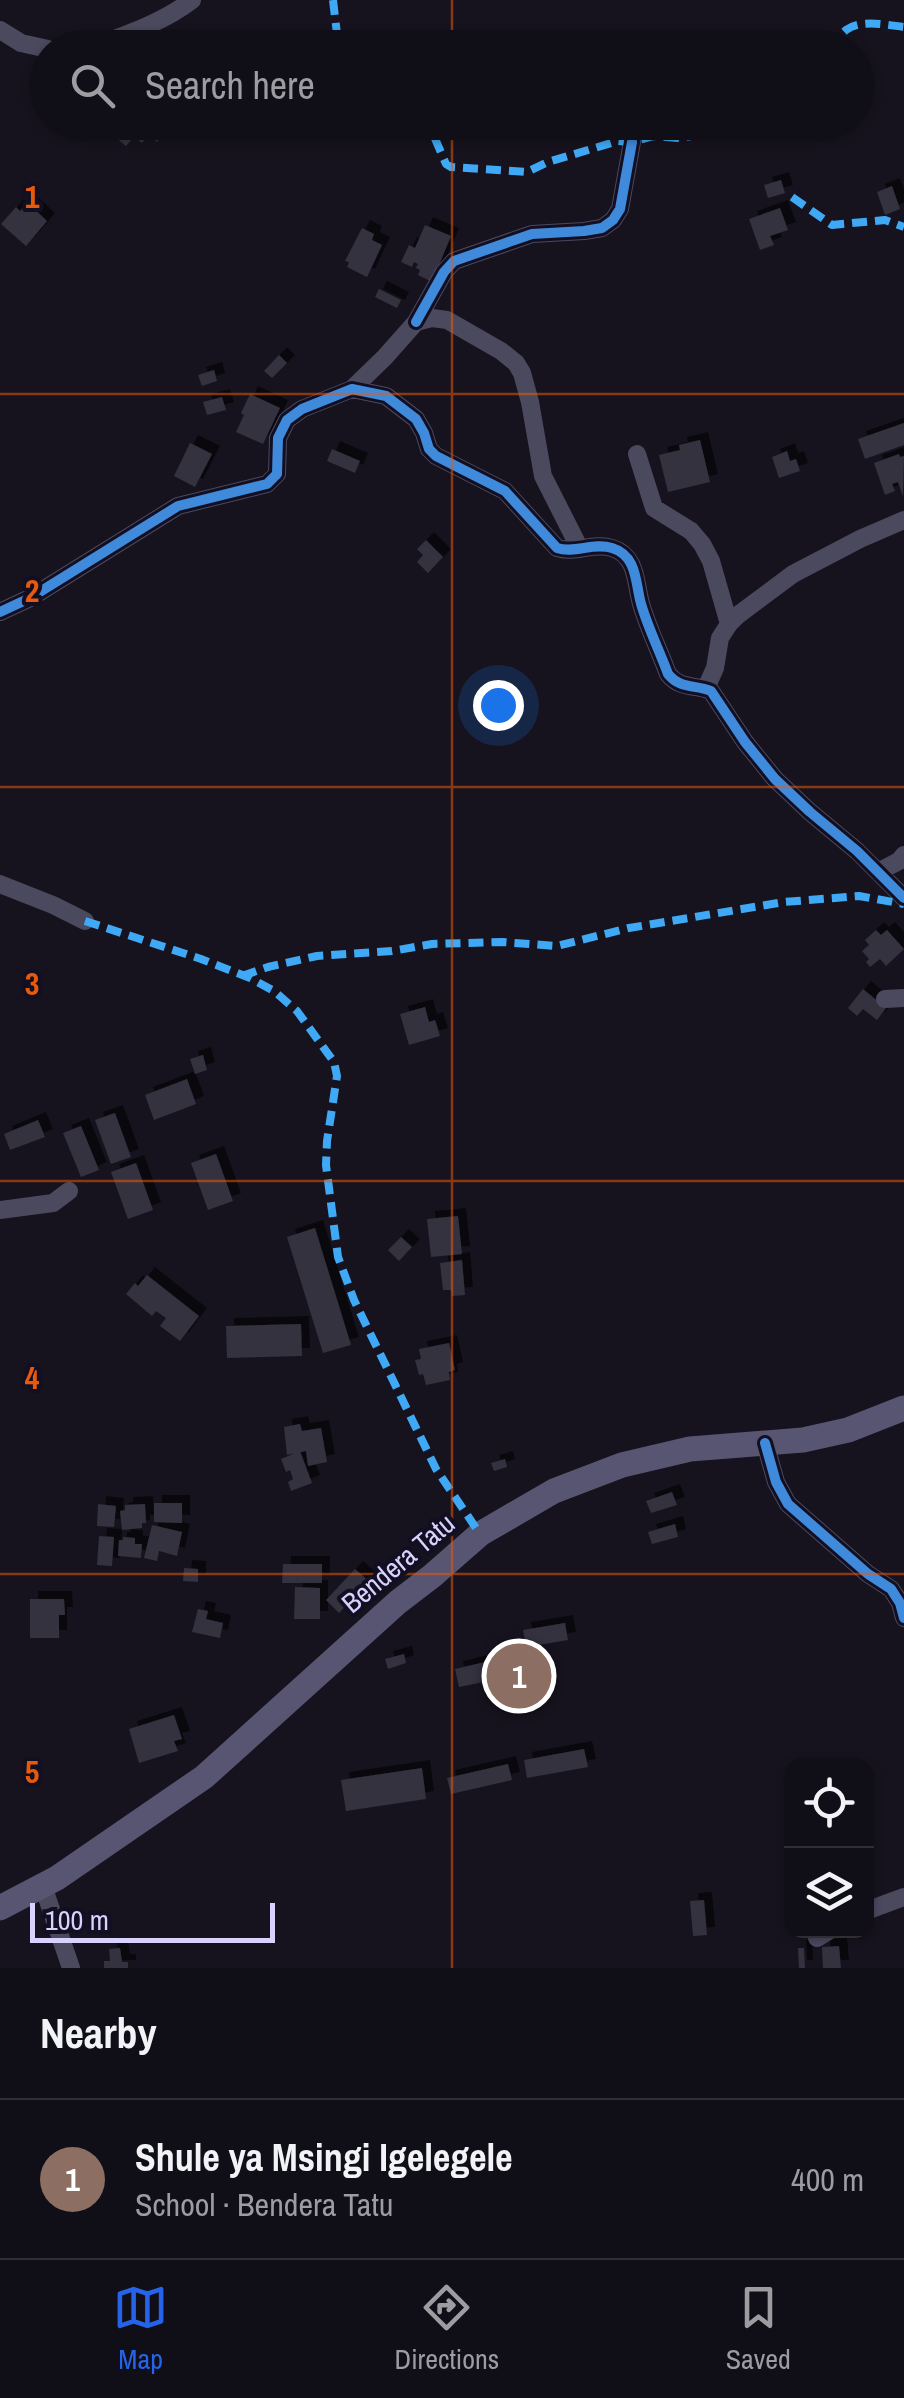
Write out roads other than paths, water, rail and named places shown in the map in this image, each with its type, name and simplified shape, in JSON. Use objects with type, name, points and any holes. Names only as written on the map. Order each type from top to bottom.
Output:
[{"type":"main road","name":"Bendera Tatu","points":[[0,1908],[43,1886],[204,1777],[378,1618],[480,1534],[554,1491],[622,1465],[690,1448],[803,1440],[848,1430],[904,1408]]},
{"type":"street","points":[[138,30],[192,0]]},
{"type":"street","points":[[0,30],[30,45]]},
{"type":"street","points":[[0,612],[30,598],[178,506],[267,484],[277,474],[278,438],[287,420],[302,409],[352,389],[416,322],[454,261],[532,234],[602,228],[613,220],[620,209],[632,142]]},
{"type":"street","points":[[416,322],[448,320],[516,363],[530,402],[543,476],[580,550]]},
{"type":"street","points":[[352,389],[386,396],[416,419],[436,456],[505,492],[557,548],[566,551],[607,547],[625,555],[638,580],[640,604],[668,674],[680,685],[706,688],[716,697],[745,742],[775,778],[857,850],[904,898]]},
{"type":"street","points":[[637,454],[654,508],[691,531],[711,560],[729,624]]},
{"type":"street","points":[[706,688],[720,638],[729,624],[793,574],[904,520]]},
{"type":"street","points":[[878,872],[904,855]]},
{"type":"street","points":[[0,884],[54,904],[85,921]]},
{"type":"street","points":[[0,1210],[53,1204],[69,1191]]},
{"type":"street","points":[[765,1443],[776,1482],[788,1504],[868,1574],[891,1589],[904,1618]]},
{"type":"street","points":[[43,1886],[70,1968]]},
{"type":"street","points":[[874,1908],[904,1898]]},
{"type":"place","name":"Shule ya Msingi Igelegele","points":[[519,1676]]}]
